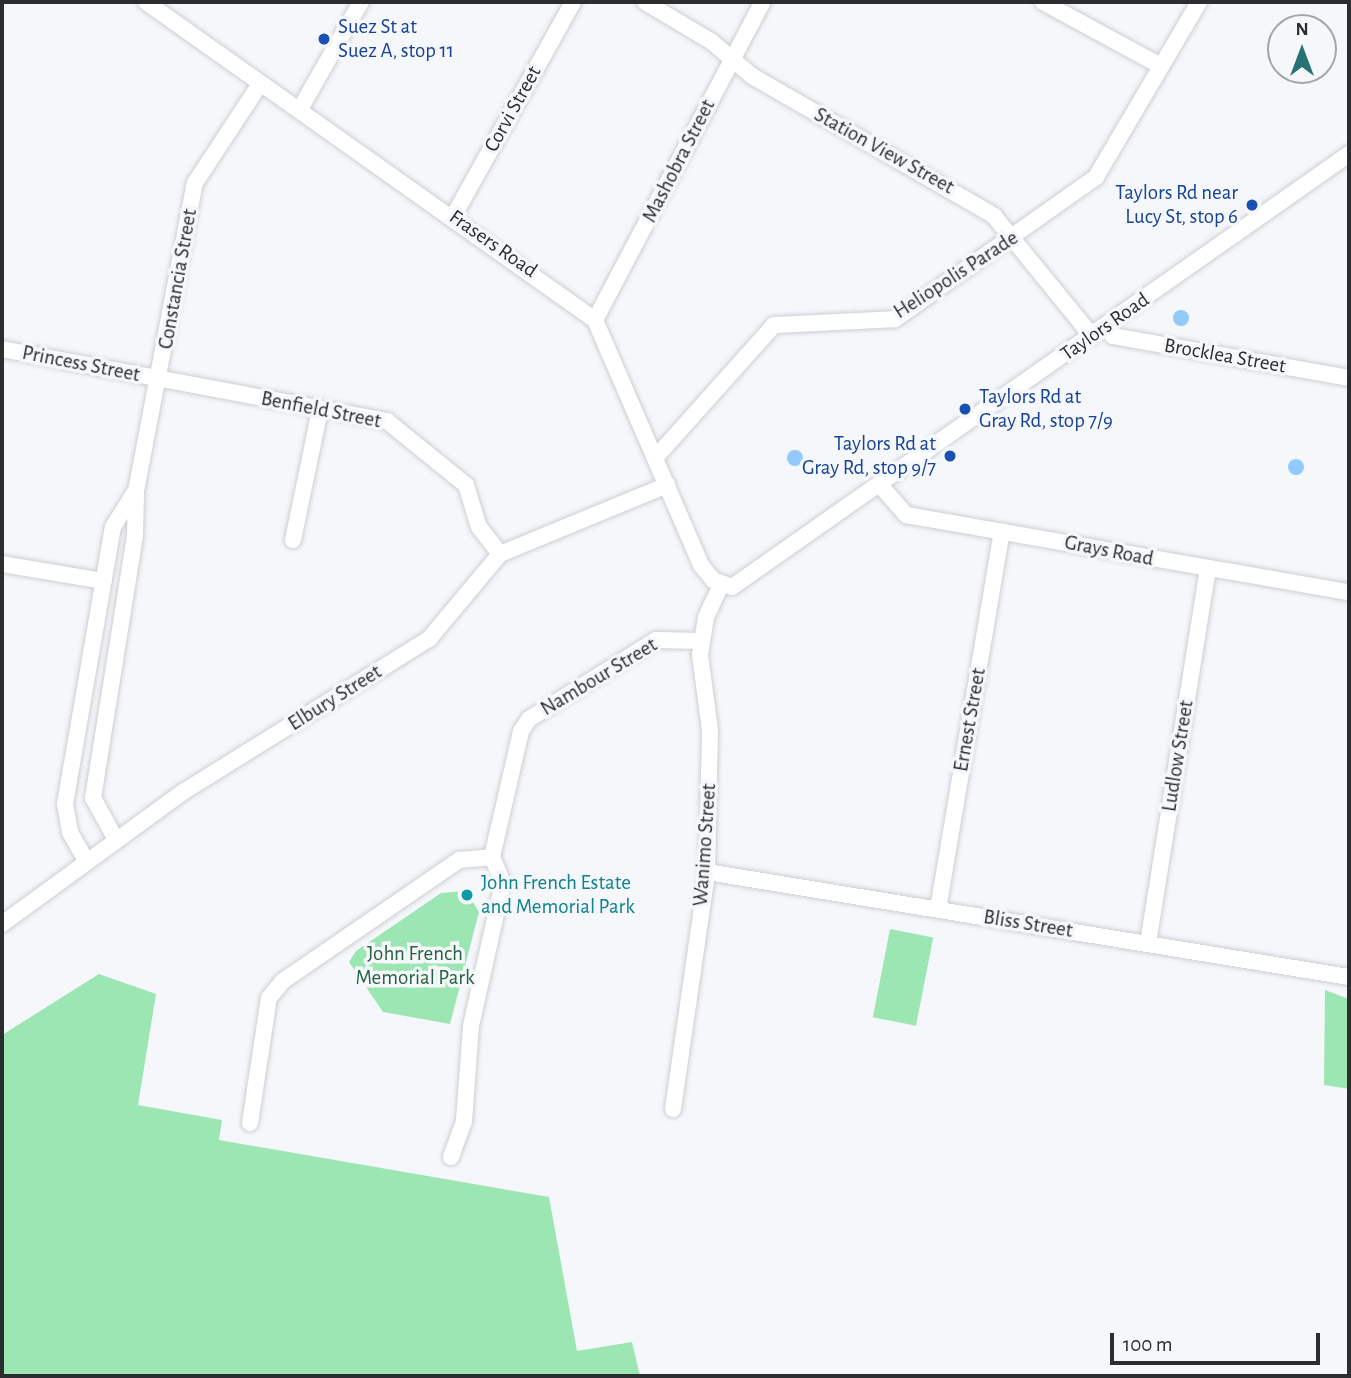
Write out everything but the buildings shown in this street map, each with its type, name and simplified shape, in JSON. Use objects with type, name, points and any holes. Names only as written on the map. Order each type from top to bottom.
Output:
[{"type":"street","name":"Frasers Road","points":[[146,2],[595,320]]},
{"type":"street","points":[[300,109],[361,2]]},
{"type":"street","name":"Corvi Street","points":[[453,217],[573,2]]},
{"type":"street","name":"Station View Street","points":[[645,2],[730,58],[971,200],[1016,237],[1099,331]]},
{"type":"street","name":"Mashobra Street","points":[[595,320],[730,58],[763,2]]},
{"type":"street","points":[[1044,2],[1161,66]]},
{"type":"street","name":"Heliopolis Parade","points":[[656,457],[774,325],[895,319],[1016,237],[1096,177],[1199,2]]},
{"type":"street","name":"Constancia Street","points":[[115,838],[93,798],[135,536],[136,491],[161,379],[195,183],[260,84]]},
{"type":"street","name":"Taylors Road","points":[[721,585],[732,587],[756,575],[1349,154]]},
{"type":"street","points":[[595,320],[701,565],[721,585]]},
{"type":"street","name":"Brocklea Street","points":[[1099,331],[1113,336],[1349,378]]},
{"type":"street","name":"Princess Street","points":[[2,349],[161,379]]},
{"type":"street","name":"Benfield Street","points":[[161,379],[387,421],[466,485],[479,527],[500,554]]},
{"type":"street","points":[[293,540],[320,410]]},
{"type":"street","name":"Elbury Street","points":[[2,924],[87,862],[115,838],[429,639],[500,554],[667,485]]},
{"type":"street","name":"Grays Road","points":[[881,486],[906,514],[1208,570],[1349,592]]},
{"type":"street","name":"Constancia Street","points":[[87,862],[70,832],[65,804],[113,527],[136,491]]},
{"type":"street","name":"Ernest Street","points":[[938,909],[1002,531]]},
{"type":"street","points":[[2,564],[104,581]]},
{"type":"street","name":"Ludlow Street","points":[[1148,943],[1208,570]]},
{"type":"street","name":"Wanimo Street","points":[[673,1108],[707,872],[710,730],[702,641],[721,585]]},
{"type":"street","name":"Nambour Street","points":[[451,1157],[464,1121],[471,1026],[503,883],[492,857],[516,741],[529,719],[656,640],[702,641]]},
{"type":"street","points":[[250,1123],[269,998],[283,981],[460,860],[492,857]]},
{"type":"street","name":"Bliss Street","points":[[707,872],[1349,977]]},
{"type":"green space","name":"John French Memorial Park","points":[[466,891],[479,912],[450,1024],[383,1012],[349,962],[356,951],[441,893]]},
{"type":"green space","points":[[890,929],[933,937],[916,1026],[873,1017]]},
{"type":"green space","points":[[99,974],[156,994],[138,1105],[222,1120],[219,1140],[549,1197],[577,1351],[632,1342],[640,1376],[2,1376],[2,1035]]},
{"type":"green space","points":[[1325,990],[1349,999],[1349,1089],[1324,1085]]},
{"type":"water","points":[[1181,310],[1189,318],[1181,326],[1173,318]]},
{"type":"water","points":[[795,450],[801,452],[801,464],[795,466],[789,464],[787,458],[789,452]]},
{"type":"water","points":[[1296,459],[1302,461],[1302,473],[1296,475],[1290,473],[1288,467],[1290,461]]},
{"type":"place","name":"Suez St at Suez A, stop 11","points":[[324,39]]},
{"type":"place","name":"Taylors Rd near Lucy St, stop 6","points":[[1252,205]]},
{"type":"place","name":"Taylors Rd at Gray Rd, stop 7/9","points":[[965,409]]},
{"type":"place","name":"Taylors Rd at Gray Rd, stop 9/7","points":[[950,456]]},
{"type":"place","name":"John French Estate and Memorial Park","points":[[467,895]]}]
